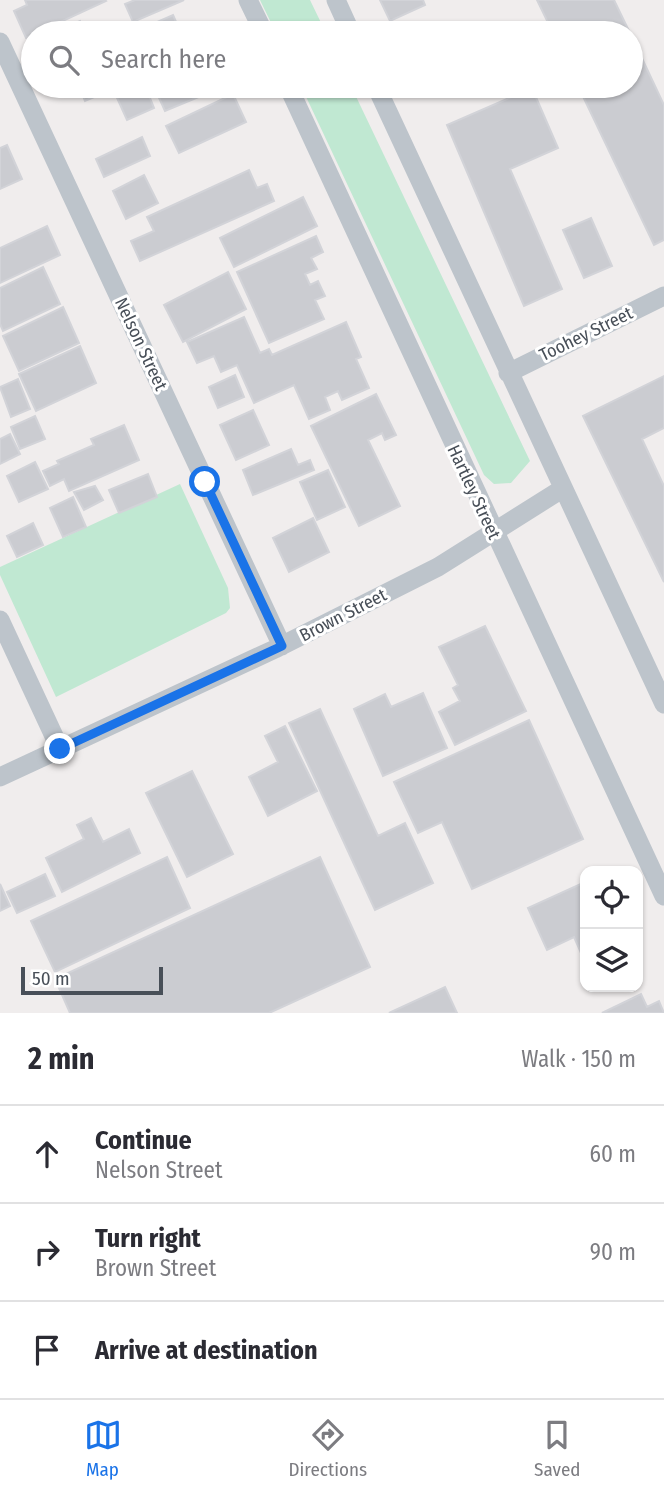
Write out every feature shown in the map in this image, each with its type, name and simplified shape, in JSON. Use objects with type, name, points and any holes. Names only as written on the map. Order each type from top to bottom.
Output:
[{"type":"street","points":[[248,0],[258,21]]},
{"type":"street","points":[[336,0],[346,21]]},
{"type":"street","name":"Nelson Street","points":[[0,42],[21,87]]},
{"type":"street","name":"Nelson Street","points":[[26,98],[282,646]]},
{"type":"street","name":"Hartley Street","points":[[294,98],[493,533],[664,896]]},
{"type":"street","points":[[382,98],[664,704]]},
{"type":"street","name":"Toohey Street","points":[[508,373],[664,296]]},
{"type":"street","name":"Brown Street","points":[[0,777],[282,646],[456,558],[562,488]]},
{"type":"street","points":[[0,620],[60,749]]},
{"type":"green space","points":[[260,0],[310,0],[320,21],[270,21]]},
{"type":"green space","points":[[307,98],[357,98],[530,461],[511,483],[494,484],[484,475]]},
{"type":"green space","points":[[180,484],[228,588],[230,608],[226,613],[56,697],[0,575],[0,567]]},
{"type":"building","points":[[25,0],[106,1],[63,21],[21,21],[21,27],[14,11],[27,5]]},
{"type":"building","points":[[135,0],[184,0],[135,21],[133,21],[125,4]]},
{"type":"building","points":[[380,0],[423,0],[425,5],[390,21]]},
{"type":"building","points":[[537,0],[614,0],[624,21],[547,21]]},
{"type":"building","points":[[173,15],[176,21],[159,21]]},
{"type":"building","points":[[643,60],[664,105],[664,240],[654,245],[584,98],[643,98]]},
{"type":"building","points":[[117,98],[150,98],[154,108],[127,120]]},
{"type":"building","points":[[159,98],[196,98],[165,111]]},
{"type":"building","points":[[225,98],[235,98],[246,122],[179,153],[166,126]]},
{"type":"building","points":[[509,98],[536,98],[558,148],[510,169],[562,289],[524,306],[447,125]]},
{"type":"building","points":[[142,137],[150,156],[104,177],[96,159]]},
{"type":"building","points":[[7,145],[22,179],[0,189],[0,148]]},
{"type":"building","points":[[249,170],[257,188],[267,184],[274,201],[140,261],[131,241],[154,231],[147,217]]},
{"type":"building","points":[[144,175],[158,203],[126,219],[113,191]]},
{"type":"building","points":[[303,197],[317,226],[234,267],[220,238]]},
{"type":"building","points":[[591,218],[612,266],[584,278],[563,230]]},
{"type":"building","points":[[47,226],[60,255],[0,283],[0,248]]},
{"type":"building","points":[[316,236],[323,252],[311,258],[317,269],[305,274],[310,285],[318,281],[325,296],[315,300],[324,319],[269,343],[237,272]]},
{"type":"building","points":[[43,267],[60,304],[3,331],[0,324],[0,288]]},
{"type":"building","points":[[228,272],[246,309],[183,342],[164,305]]},
{"type":"building","points":[[63,307],[79,343],[19,371],[3,336]]},
{"type":"building","points":[[244,317],[260,353],[269,349],[272,355],[346,322],[361,357],[356,359],[369,388],[342,400],[338,391],[325,397],[330,410],[309,419],[294,385],[254,403],[237,365],[221,372],[214,356],[197,363],[187,342]]},
{"type":"building","points":[[80,346],[96,383],[36,411],[19,374]]},
{"type":"building","points":[[235,375],[244,397],[218,408],[209,387]]},
{"type":"building","points":[[664,376],[664,428],[642,439],[664,486],[664,582],[583,416]]},
{"type":"building","points":[[18,379],[30,409],[11,417],[0,387]]},
{"type":"building","points":[[376,394],[396,435],[385,440],[382,433],[368,440],[400,506],[359,526],[311,426]]},
{"type":"building","points":[[253,410],[269,445],[236,460],[220,425]]},
{"type":"building","points":[[35,416],[45,439],[20,449],[11,427]]},
{"type":"building","points":[[124,425],[139,460],[69,491],[64,479],[50,486],[43,471],[59,464],[57,461],[94,445],[91,439]]},
{"type":"building","points":[[10,434],[20,454],[0,464],[0,439]]},
{"type":"building","points":[[291,449],[298,465],[310,460],[314,470],[253,495],[243,470]]},
{"type":"building","points":[[35,462],[48,489],[19,502],[7,476]]},
{"type":"building","points":[[328,470],[345,507],[317,520],[300,482]]},
{"type":"building","points":[[148,474],[157,497],[119,513],[109,490]]},
{"type":"building","points":[[95,486],[103,500],[84,510],[74,492]]},
{"type":"building","points":[[73,497],[86,527],[63,537],[50,508]]},
{"type":"building","points":[[313,518],[329,552],[289,572],[273,538]]},
{"type":"building","points":[[33,523],[43,545],[17,557],[7,536]]},
{"type":"building","points":[[485,626],[526,711],[455,745],[439,712],[460,701],[453,688],[458,685],[439,647]]},
{"type":"building","points":[[423,693],[447,748],[383,776],[354,709],[385,694],[391,707]]},
{"type":"building","points":[[320,709],[378,836],[405,823],[433,883],[375,910],[289,723]]},
{"type":"building","points":[[529,720],[583,839],[472,889],[442,822],[418,833],[394,782]]},
{"type":"building","points":[[285,726],[317,791],[268,816],[249,777],[278,762],[265,736]]},
{"type":"building","points":[[192,771],[233,854],[187,877],[146,793]]},
{"type":"building","points":[[91,818],[103,842],[129,829],[140,853],[62,892],[46,858],[84,839],[77,825]]},
{"type":"building","points":[[167,857],[190,908],[55,972],[31,921]]},
{"type":"building","points":[[320,857],[370,967],[269,1013],[70,1013],[55,979]]},
{"type":"building","points":[[45,874],[55,896],[17,913],[7,892]]},
{"type":"building","points":[[0,884],[10,906],[0,911]]},
{"type":"building","points":[[580,884],[580,951],[574,937],[547,950],[528,908]]},
{"type":"building","points":[[445,987],[457,1013],[389,1013]]},
{"type":"building","points":[[641,994],[647,1007],[659,1001],[664,1013],[602,1013]]},
{"type":"route","points":[[60,749],[282,646],[205,482]]}]
